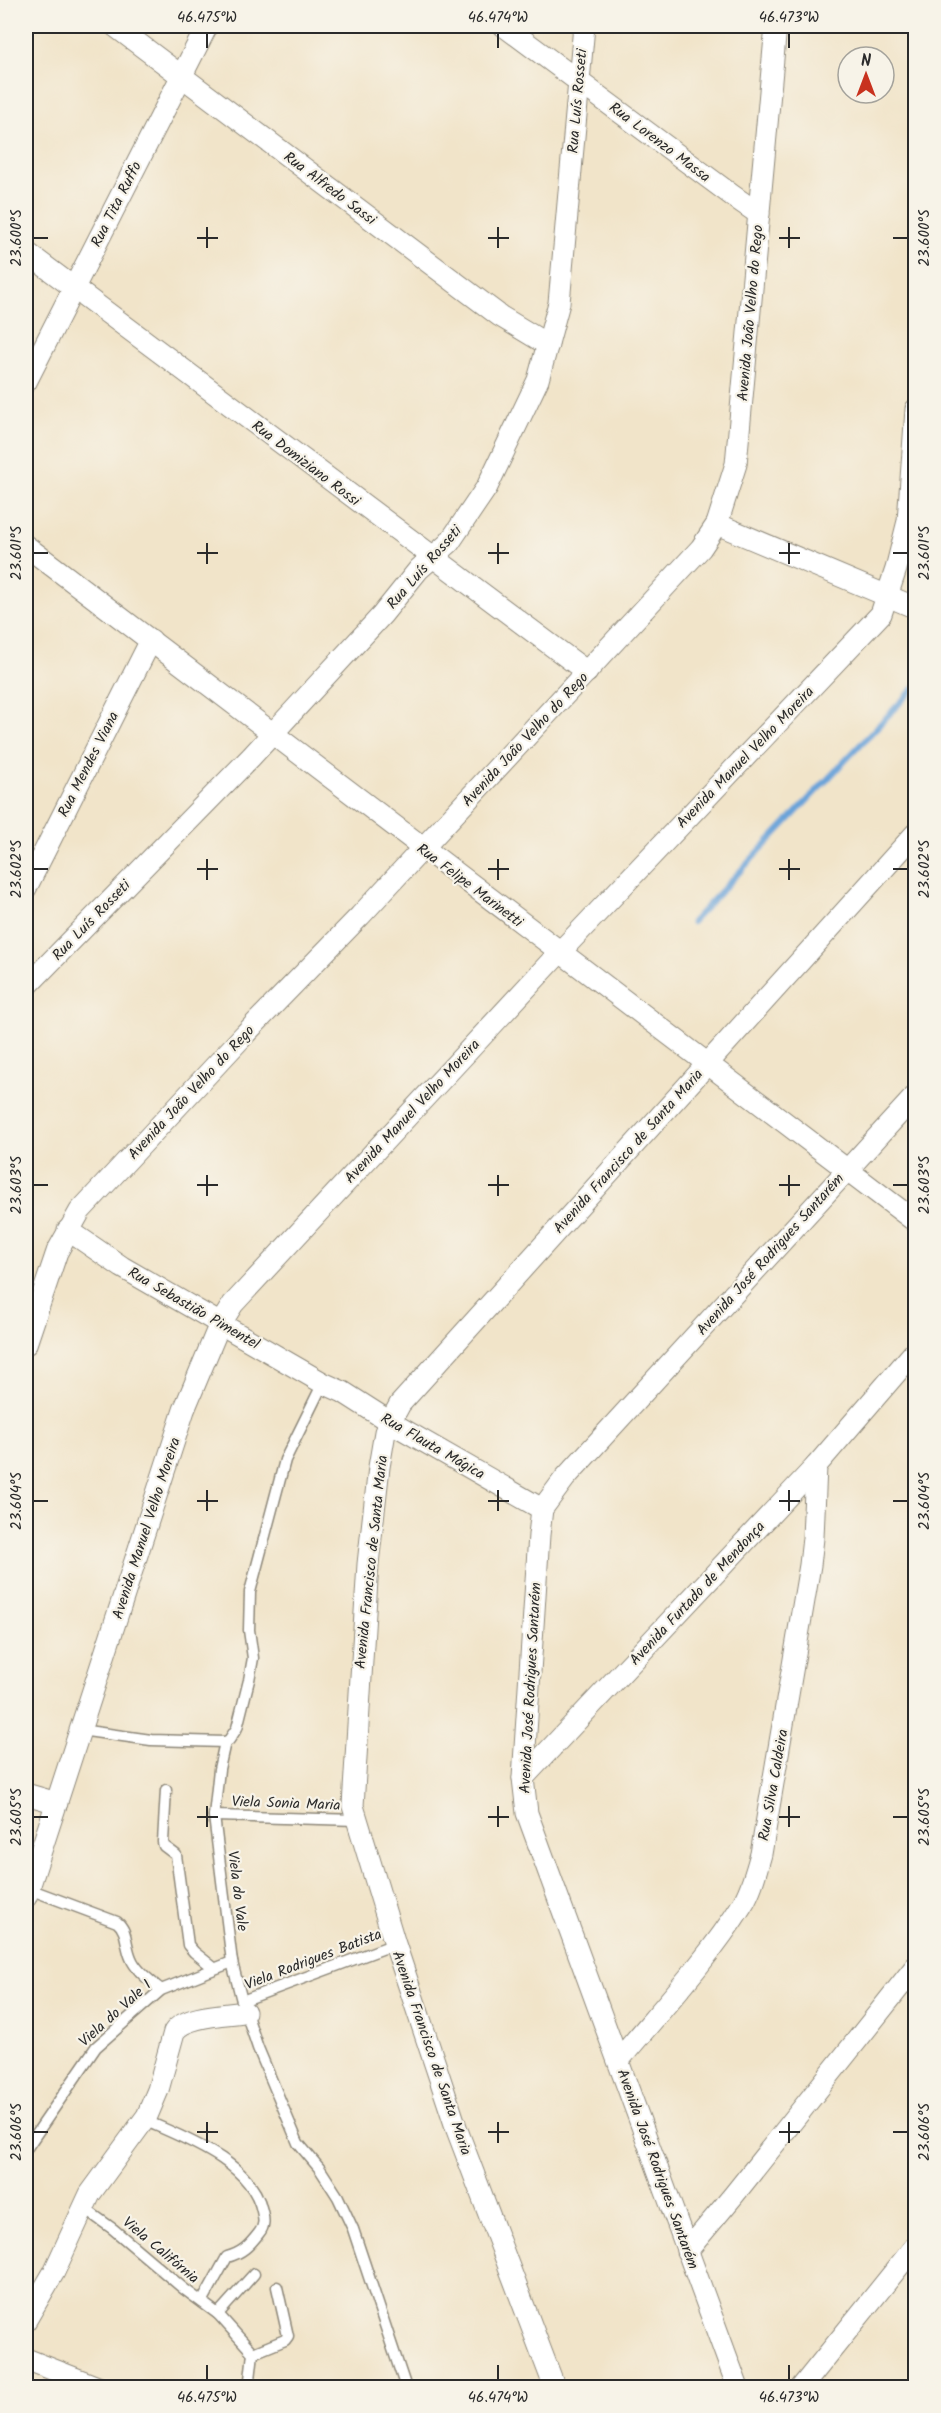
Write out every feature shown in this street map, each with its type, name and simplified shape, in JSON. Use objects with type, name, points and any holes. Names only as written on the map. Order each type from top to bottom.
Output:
[{"type":"street","name":"Rua Alfredo Sassi","points":[[115,26],[500,316],[548,345]]},
{"type":"street","name":"Rua Tita Ruffo","points":[[26,382],[207,26]]},
{"type":"street","name":"Rua Lorenzo Massa","points":[[504,26],[759,214]]},
{"type":"street","name":"Rua Luís Rosseti","points":[[26,987],[272,733],[382,615],[419,569],[449,543],[487,487],[538,380],[559,303],[584,26]]},
{"type":"street","name":"Avenida João Velho do Rego","points":[[26,1344],[57,1252],[80,1211],[702,548],[717,524],[736,464],[776,26]]},
{"type":"street","name":"Rua Domiziano Rossi","points":[[26,252],[587,672]]},
{"type":"street","name":"Avenida Manuel Velho Moreira","points":[[27,1893],[184,1410],[220,1323],[233,1304],[559,953],[881,614],[908,521],[915,409]]},
{"type":"street","points":[[717,524],[915,608]]},
{"type":"street","name":"Rua Felipe Marinetti","points":[[26,546],[915,1222]]},
{"type":"street","name":"Rua Mendes Viana","points":[[26,888],[151,640]]},
{"type":"street","name":"Avenida Francisco de Santa Maria","points":[[555,2388],[457,2130],[357,1821],[353,1793],[368,1564],[379,1467],[386,1432],[400,1404],[915,833]]},
{"type":"street","name":"Avenida José Rodrigues Santarém","points":[[738,2388],[527,1813],[523,1779],[542,1509],[565,1478],[915,1095]]},
{"type":"street","name":"Rua Sebastião Pimentel","points":[[68,1230],[122,1267],[323,1383]]},
{"type":"street","name":"Avenida Furtado de Mendonça","points":[[523,1779],[816,1466],[915,1350]]},
{"type":"street","name":"Rua Flauta Mágica","points":[[323,1383],[343,1392],[390,1422],[542,1509]]},
{"type":"street","name":"Rua Silva Caldeira","points":[[619,2061],[715,1942],[742,1905],[754,1881],[761,1854],[810,1565],[816,1466]]},
{"type":"street","points":[[26,1794],[57,1803]]},
{"type":"street","points":[[687,2251],[915,1966]]},
{"type":"street","points":[[26,2320],[54,2272],[90,2194],[144,2120],[154,2101],[177,2026],[243,2007]]},
{"type":"street","points":[[801,2388],[915,2245]]},
{"type":"street","points":[[26,2360],[100,2388]]},
{"type":"lane","name":"Viela do Vale","points":[[323,1383],[285,1460],[250,1593],[249,1630],[253,1659],[237,1728],[230,1740],[225,1742],[219,1769],[214,1816],[232,1962],[243,2007],[298,2143],[320,2169],[338,2197],[353,2229],[405,2388]]},
{"type":"lane","points":[[80,1730],[151,1740],[225,1742]]},
{"type":"lane","points":[[166,1790],[163,1842],[164,1846],[176,1855],[188,1945],[214,1968]]},
{"type":"lane","name":"Viela Sonia Maria","points":[[214,1816],[357,1821]]},
{"type":"lane","points":[[27,1893],[117,1922],[126,1934],[132,1960],[161,1990]]},
{"type":"lane","name":"Viela Rodrigues Batista","points":[[243,2007],[395,1944]]},
{"type":"lane","name":"Viela do Vale I","points":[[26,2149],[96,2047],[161,1990],[232,1962]]},
{"type":"lane","points":[[144,2120],[225,2159],[250,2187],[261,2208],[264,2221],[261,2231],[241,2253],[226,2257],[202,2302]]},
{"type":"lane","name":"Viela Califórnia","points":[[85,2209],[218,2314],[253,2353]]},
{"type":"lane","points":[[218,2314],[255,2274]]},
{"type":"lane","points":[[249,2388],[253,2353],[285,2340],[288,2336],[278,2287]]},
{"type":"waterway","points":[[692,922],[916,686]]}]
